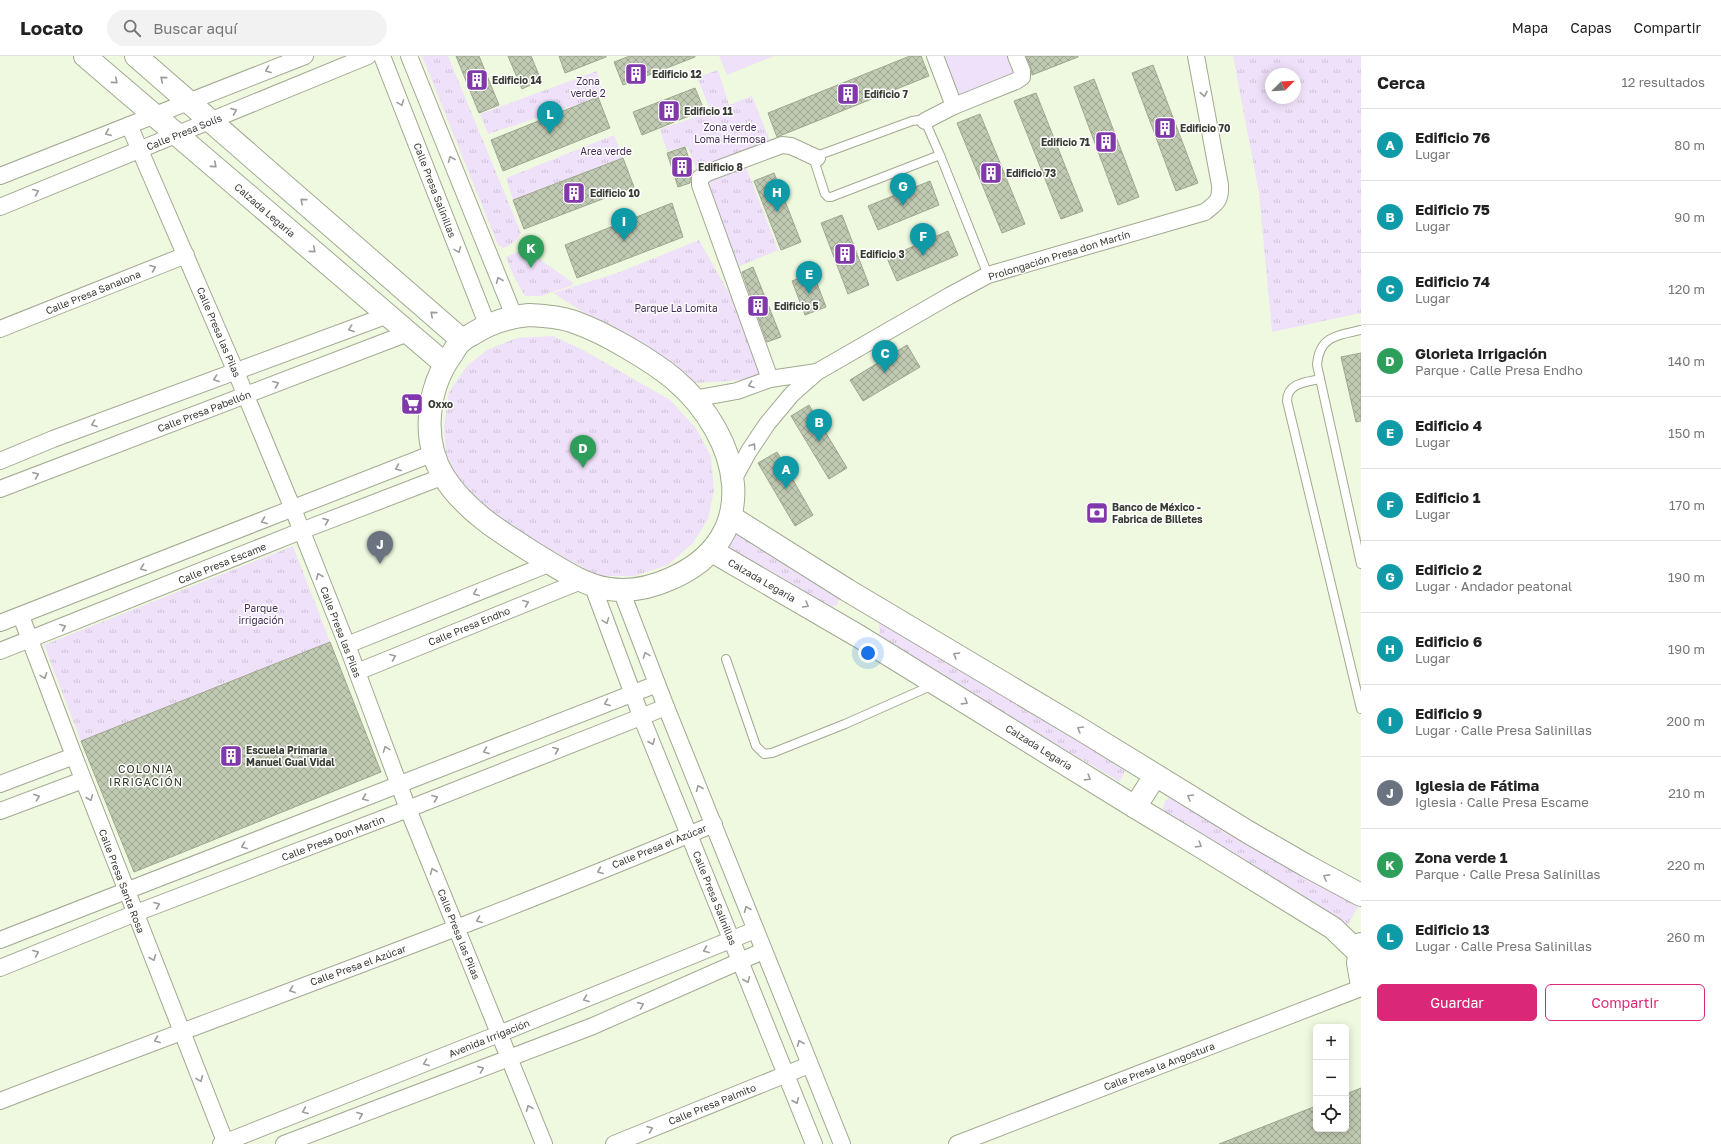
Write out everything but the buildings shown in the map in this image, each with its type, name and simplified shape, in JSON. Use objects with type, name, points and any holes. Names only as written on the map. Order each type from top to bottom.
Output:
[{"type":"main road","name":"Calzada Legaria","points":[[85,56],[445,364]]},
{"type":"main road","points":[[136,56],[462,340]]},
{"type":"main road","points":[[529,315],[550,317],[576,322],[592,329],[651,363],[675,380],[709,419],[724,446],[733,480],[733,508],[724,533],[712,551],[687,571],[653,586],[637,589],[621,590],[587,583],[502,533],[480,517],[464,501],[444,476],[434,454],[430,426],[430,413],[433,393],[445,364],[462,340],[487,324],[514,316],[529,315]]},
{"type":"main road","points":[[731,517],[873,605],[1156,776],[1307,866],[1361,895]]},
{"type":"main road","name":"Calzada Legaria","points":[[712,551],[860,637],[1333,928],[1360,948]]},
{"type":"main road","points":[[860,637],[873,605]]},
{"type":"main road","points":[[1135,807],[1156,776]]},
{"type":"main road","points":[[1360,948],[1358,968],[1361,980]]},
{"type":"street","points":[[0,176],[128,124],[305,56]]},
{"type":"street","name":"Calle Presa Solís","points":[[0,206],[368,56]]},
{"type":"street","name":"Calle Presa Salinillas","points":[[382,56],[487,324]]},
{"type":"street","points":[[409,56],[514,316]]},
{"type":"street","points":[[935,56],[954,106]]},
{"type":"street","points":[[925,121],[954,106],[1016,81],[1022,77],[1022,71],[1016,56]]},
{"type":"street","name":"Prolongación Presa don Martín","points":[[733,480],[749,451],[767,424],[792,394],[816,372],[988,275],[1205,212],[1216,203],[1221,195],[1220,186],[1196,56]]},
{"type":"street","name":"Calle Presa las Pilas","points":[[128,124],[246,395],[293,510],[347,644],[408,809],[544,1144]]},
{"type":"street","points":[[770,378],[700,185],[700,178],[707,173],[782,145],[791,146],[817,158]]},
{"type":"street","name":"Calle Presa Sanalona","points":[[0,329],[186,255]]},
{"type":"street","points":[[0,461],[53,439],[388,316]]},
{"type":"street","name":"Calle Presa Pabellón","points":[[0,489],[408,333]]},
{"type":"street","name":"Prolongación Presa don Martín","points":[[693,399],[737,390],[770,378],[816,372]]},
{"type":"street","points":[[0,623],[434,454]]},
{"type":"street","name":"Calle Presa Escame","points":[[0,651],[301,531],[444,476]]},
{"type":"street","points":[[347,644],[551,563]]},
{"type":"street","name":"Calle Presa Salinillas","points":[[587,583],[633,693],[732,940],[739,961],[814,1144]]},
{"type":"street","name":"Calle Presa Endho","points":[[357,672],[587,583]]},
{"type":"street","points":[[621,590],[666,707],[756,930],[763,952],[842,1144]]},
{"type":"street","name":"Calle Presa Santa Rosa","points":[[21,616],[224,1144]]},
{"type":"street","points":[[0,940],[657,684]]},
{"type":"street","name":"Calle Presa Don Martin","points":[[0,968],[136,913],[408,809],[666,707]]},
{"type":"street","points":[[0,784],[74,756]]},
{"type":"street","points":[[0,811],[83,780]]},
{"type":"street","name":"Calle Presa el Azúcar","points":[[0,1101],[181,1031],[456,929],[714,824]]},
{"type":"street","name":"Avenida Irrigación","points":[[224,1144],[756,930]]},
{"type":"street","points":[[284,1144],[593,1026],[739,961],[763,952]]},
{"type":"street","name":"Calle Presa la Angostura","points":[[957,1144],[1361,988]]},
{"type":"street","name":"Calle Presa Palmito","points":[[614,1144],[809,1065]]},
{"type":"lane","points":[[940,155],[831,197],[825,194],[815,162],[817,158],[847,144],[912,121],[925,121],[940,155],[988,275]]},
{"type":"lane","points":[[1361,330],[1334,336],[1329,339],[1318,355],[1317,365],[1361,564]]},
{"type":"lane","points":[[1320,379],[1297,384],[1287,393],[1287,401],[1361,709]]},
{"type":"lane","points":[[726,659],[756,746],[764,754],[772,753],[845,724],[936,684]]},
{"type":"green space","points":[[422,56],[448,56],[521,233],[514,242],[506,247],[503,248],[498,245]]},
{"type":"green space","points":[[719,56],[774,56],[727,75]]},
{"type":"green space","points":[[939,56],[1010,56],[1017,74],[956,98]]},
{"type":"green space","points":[[1233,56],[1361,56],[1361,313],[1272,332],[1259,193]]},
{"type":"green space","name":"Zona verde Loma Hermosa","points":[[718,70],[729,105],[752,96],[772,146],[698,175],[688,147],[667,151],[660,129],[711,112],[697,77]]},
{"type":"green space","name":"Zona verde 2","points":[[597,71],[604,96],[488,134],[480,114]]},
{"type":"green space","name":"Area verde","points":[[614,135],[623,158],[513,200],[506,178]]},
{"type":"green space","points":[[744,162],[778,250],[735,268],[702,180]]},
{"type":"green space","name":"Parque La Lomita","points":[[699,240],[777,378],[695,383],[553,293],[620,272]]},
{"type":"green space","points":[[525,249],[572,282],[573,285],[541,296],[525,296],[515,279],[506,257]]},
{"type":"green space","points":[[553,336],[583,350],[670,400],[695,427],[711,456],[714,490],[708,519],[692,544],[668,565],[634,576],[600,576],[522,537],[476,503],[459,481],[446,453],[444,427],[449,392],[467,366],[487,350],[517,338]]},
{"type":"green space","points":[[741,528],[841,588],[837,605],[829,608],[725,550]]},
{"type":"green space","name":"Parque irrigación","points":[[293,546],[330,642],[81,741],[44,645]]},
{"type":"green space","points":[[878,610],[1125,771],[1120,782],[880,640]]},
{"type":"green space","points":[[1177,792],[1358,907],[1343,933],[1162,812],[1165,801]]},
{"type":"place","name":"Edificio 12","points":[[636,74]]},
{"type":"place","name":"Edificio 14","points":[[477,80]]},
{"type":"place","name":"Edificio 7","points":[[848,94]]},
{"type":"place","name":"Edificio 11","points":[[669,111]]},
{"type":"place","name":"Edificio 70","points":[[1165,128]]},
{"type":"place","name":"Edificio 13","points":[[550,134]]},
{"type":"place","name":"Edificio 71","points":[[1106,142]]},
{"type":"place","name":"Edificio 8","points":[[682,167]]},
{"type":"place","name":"Edificio 73","points":[[991,173]]},
{"type":"place","name":"Edificio 10","points":[[574,193]]},
{"type":"place","name":"Edificio 2","points":[[903,206]]},
{"type":"place","name":"Edificio 6","points":[[777,212]]},
{"type":"place","name":"Edificio 9","points":[[624,241]]},
{"type":"place","name":"Edificio 3","points":[[845,254]]},
{"type":"place","name":"Edificio 1","points":[[923,256]]},
{"type":"place","name":"Zona verde 1","points":[[531,268]]},
{"type":"place","name":"Edificio 4","points":[[809,294]]},
{"type":"place","name":"Edificio 5","points":[[758,306]]},
{"type":"place","name":"Edificio 74","points":[[885,373]]},
{"type":"place","name":"Oxxo","points":[[412,404]]},
{"type":"place","name":"Edificio 75","points":[[819,442]]},
{"type":"place","name":"Glorieta Irrigación","points":[[583,468]]},
{"type":"place","name":"Edificio 76","points":[[786,489]]},
{"type":"place","name":"Banco de México - Fabrica de Billetes","points":[[1097,513]]},
{"type":"place","name":"Iglesia de Fátima","points":[[380,564]]},
{"type":"place","name":"Escuela Primaria Manuel Gual Vidal","points":[[231,756]]},
{"type":"district","name":"COLONIA IRRIGACIÓN","points":[[146,775]]}]
